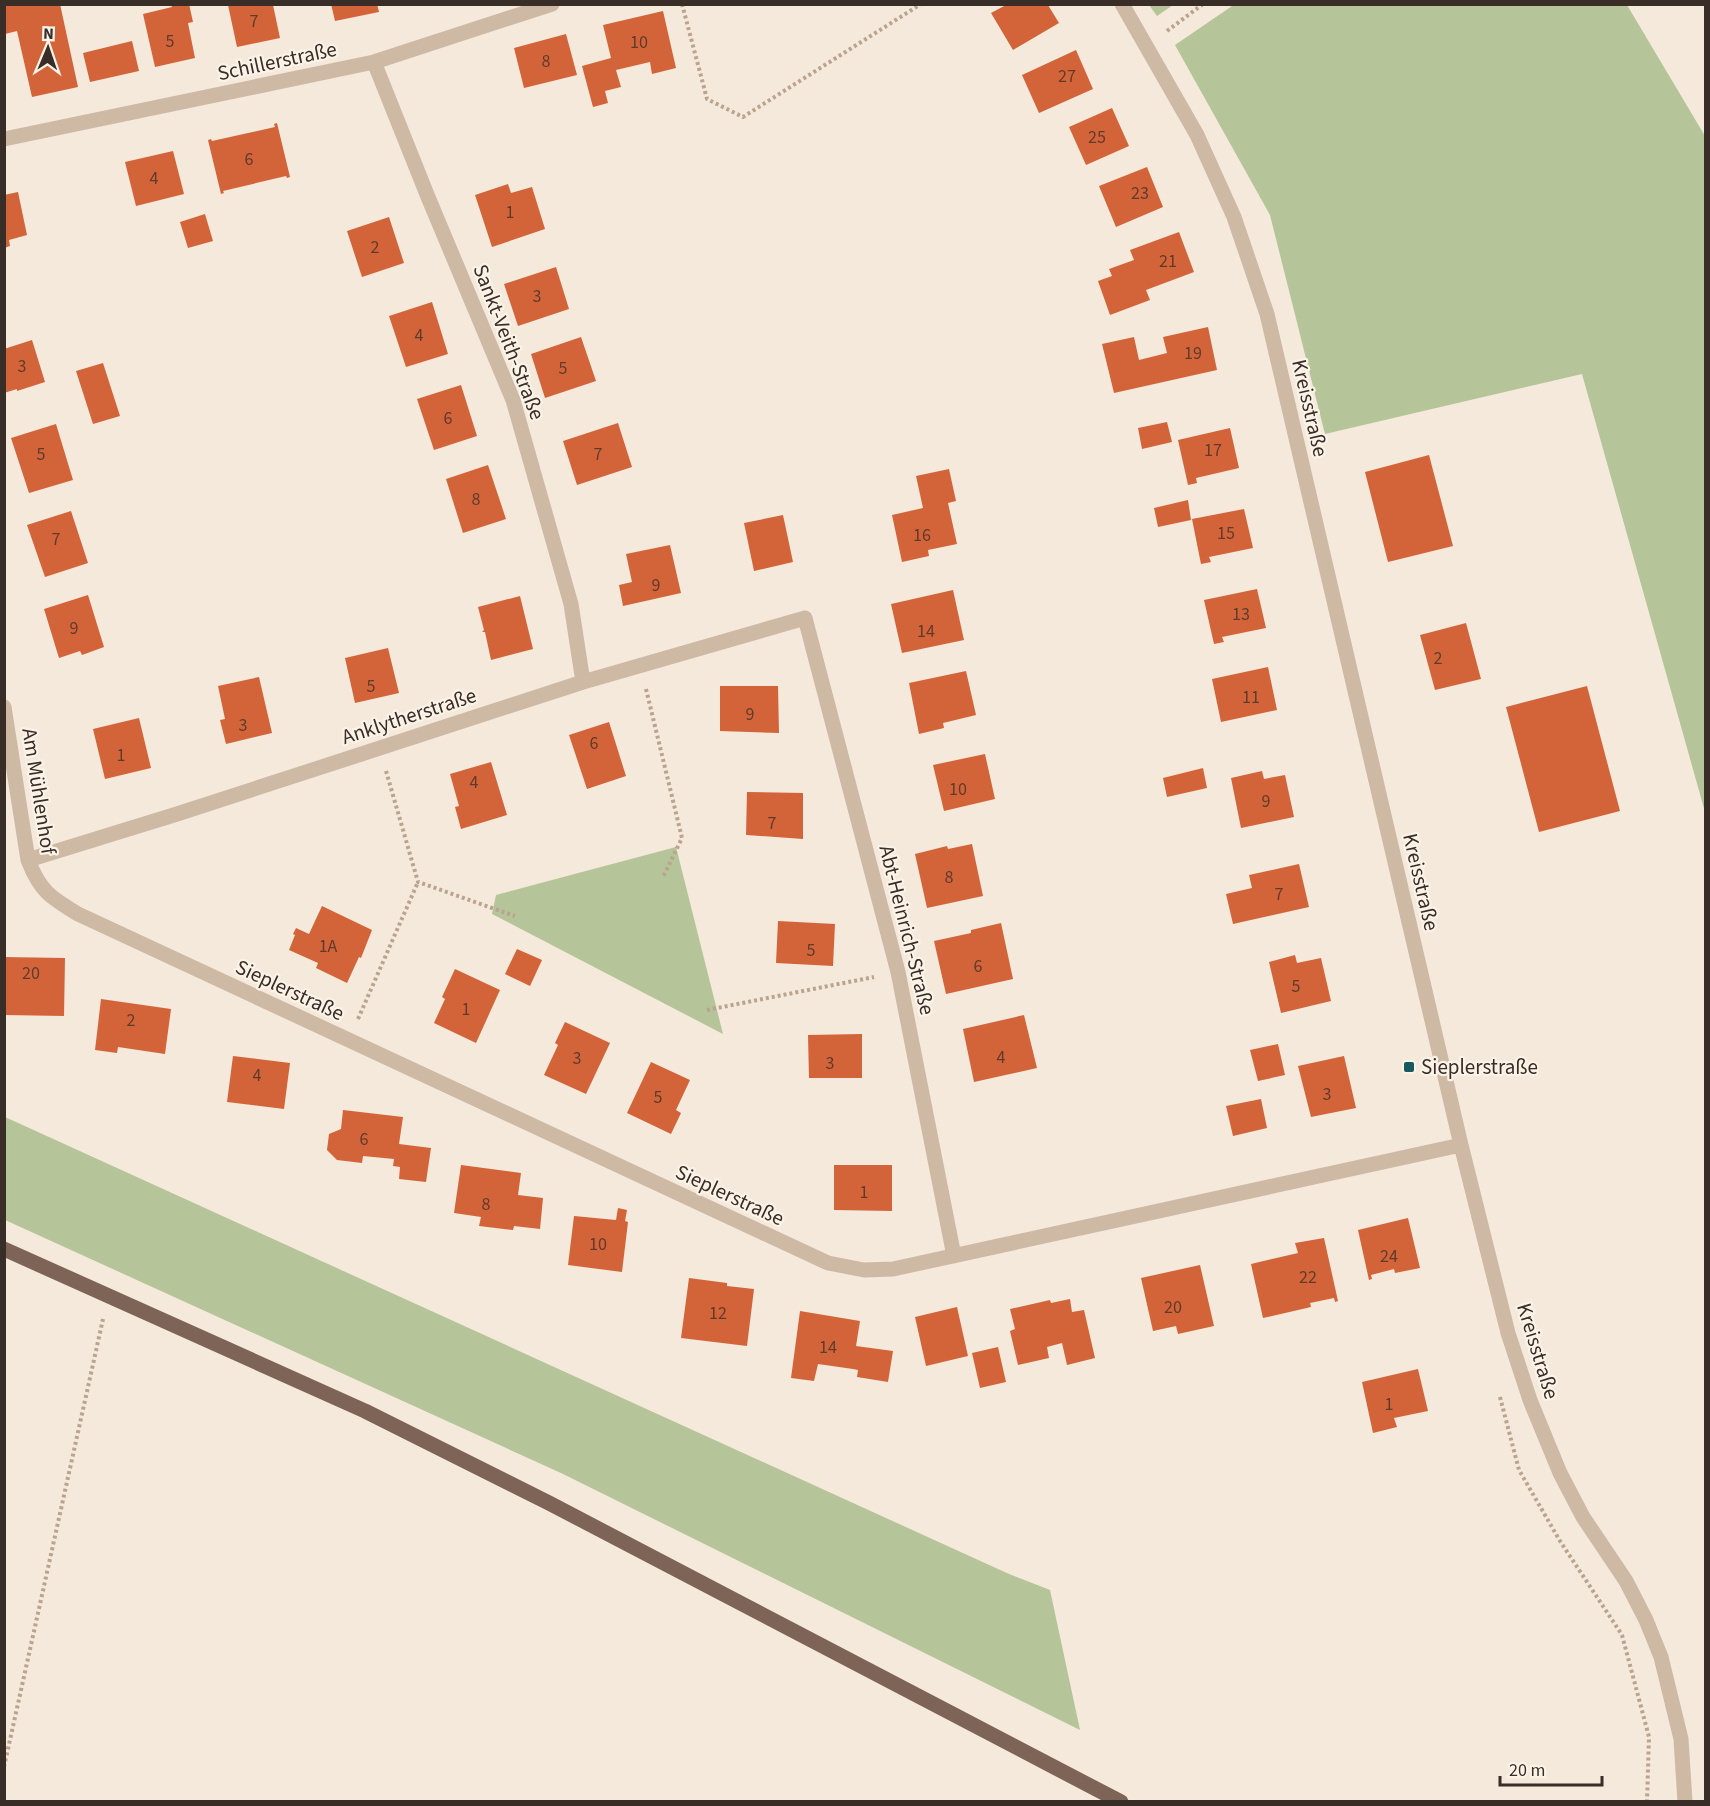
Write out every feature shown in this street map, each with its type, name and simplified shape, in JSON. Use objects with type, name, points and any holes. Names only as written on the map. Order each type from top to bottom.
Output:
[{"type":"main road","points":[[4,1250],[396,1426],[549,1503],[1120,1802]]},
{"type":"street","name":"Schillerstraße","points":[[4,139],[374,62],[552,4]]},
{"type":"street","name":"Kreisstraße","points":[[1122,4],[1197,135],[1234,217],[1267,314],[1461,1145],[1508,1333],[1530,1400],[1560,1473],[1583,1517],[1626,1581],[1646,1620],[1661,1657],[1681,1739],[1685,1802]]},
{"type":"street","name":"Sankt-Veith-Straße","points":[[374,62],[513,399],[571,604],[583,682]]},
{"type":"street","name":"Anklytherstraße","points":[[28,860],[583,682],[805,618]]},
{"type":"street","name":"Abt-Heinrich-Straße","points":[[805,618],[898,972],[954,1256]]},
{"type":"street","name":"Am Mühlenhof","points":[[4,707],[7,743],[28,860],[36,880]]},
{"type":"street","name":"Sieplerstraße","points":[[36,880],[51,897],[78,914],[828,1263],[864,1270],[893,1269],[1461,1145]]},
{"type":"street","name":"Kreisstraße","points":[[1679,1802],[1683,1766]]},
{"type":"path","points":[[682,4],[708,99],[743,117],[921,4]]},
{"type":"path","points":[[1147,46],[1203,4]]},
{"type":"path","points":[[640,665],[682,838],[663,877]]},
{"type":"path","points":[[348,1041],[418,882],[379,747]]},
{"type":"path","points":[[418,882],[515,916]]},
{"type":"path","points":[[707,1010],[898,972]]},
{"type":"path","points":[[4,1767],[108,1296]]},
{"type":"green space","points":[[1235,4],[1627,5],[1705,136],[1705,812],[1582,374],[1325,434],[1270,215],[1175,45]]},
{"type":"green space","points":[[1149,5],[1173,5],[1157,16]]},
{"type":"green space","points":[[676,847],[723,1034],[492,914],[496,895]]},
{"type":"green space","points":[[5,1117],[1009,1574],[1050,1590],[1080,1730],[561,1473],[5,1220]]},
{"type":"building","points":[[4,4],[60,4],[78,87],[32,97],[17,31],[5,34]]},
{"type":"building","points":[[171,4],[189,4],[193,22],[188,23],[195,58],[155,67],[143,14],[172,7]]},
{"type":"building","points":[[331,4],[377,4],[379,12],[335,21]]},
{"type":"building","points":[[228,5],[273,5],[280,38],[237,47]]},
{"type":"building","points":[[1006,5],[1048,5],[1059,23],[1013,50],[991,13]]},
{"type":"building","points":[[663,11],[676,68],[652,74],[650,62],[616,70],[621,87],[605,91],[608,103],[593,107],[582,66],[611,58],[603,25]]},
{"type":"building","points":[[566,34],[577,75],[524,88],[514,48]]},
{"type":"building","points":[[132,41],[139,71],[90,82],[83,53]]},
{"type":"building","points":[[1076,50],[1093,89],[1039,113],[1022,75]]},
{"type":"building","points":[[1112,108],[1129,146],[1086,165],[1069,127]]},
{"type":"building","points":[[277,123],[290,177],[223,191],[224,193],[221,194],[208,140],[275,127],[274,124]]},
{"type":"building","points":[[173,151],[184,194],[136,206],[125,162]]},
{"type":"building","points":[[1147,167],[1163,207],[1116,227],[1099,186]]},
{"type":"building","points":[[508,184],[511,193],[532,187],[545,229],[492,247],[475,195]]},
{"type":"building","points":[[18,192],[27,235],[9,240],[10,246],[4,248],[4,195]]},
{"type":"building","points":[[205,214],[213,241],[188,248],[180,222]]},
{"type":"building","points":[[389,217],[404,263],[362,277],[347,231]]},
{"type":"building","points":[[1179,232],[1194,272],[1146,290],[1150,300],[1110,315],[1098,281],[1112,276],[1109,269],[1134,260],[1130,250]]},
{"type":"building","points":[[556,267],[569,309],[518,326],[504,284]]},
{"type":"building","points":[[432,302],[448,354],[406,367],[389,316]]},
{"type":"building","points":[[1208,327],[1217,370],[1114,393],[1102,344],[1134,337],[1139,360],[1167,353],[1163,337]]},
{"type":"building","points":[[581,337],[596,381],[545,398],[531,354]]},
{"type":"building","points":[[32,340],[45,382],[4,393],[4,349]]},
{"type":"building","points":[[103,363],[120,416],[93,424],[76,371]]},
{"type":"building","points":[[461,385],[477,436],[434,450],[417,399]]},
{"type":"building","points":[[1167,422],[1172,442],[1142,449],[1138,428]]},
{"type":"building","points":[[618,423],[632,467],[577,485],[563,441]]},
{"type":"building","points":[[56,424],[73,480],[29,493],[11,438]]},
{"type":"building","points":[[1230,428],[1239,468],[1196,478],[1197,483],[1188,485],[1178,440]]},
{"type":"building","points":[[1429,455],[1453,546],[1388,562],[1365,472]]},
{"type":"building","points":[[488,465],[506,519],[463,533],[446,479]]},
{"type":"building","points":[[949,469],[956,501],[948,503],[957,544],[928,550],[929,556],[902,562],[892,515],[923,508],[916,476]]},
{"type":"building","points":[[1188,500],[1191,520],[1158,527],[1154,508]]},
{"type":"building","points":[[1244,509],[1253,548],[1209,557],[1211,562],[1201,564],[1192,519]]},
{"type":"building","points":[[71,511],[88,563],[45,577],[27,525]]},
{"type":"building","points":[[783,515],[793,562],[754,571],[744,523]]},
{"type":"building","points":[[670,545],[681,593],[623,606],[619,585],[632,582],[626,554]]},
{"type":"building","points":[[1257,589],[1266,628],[1222,637],[1224,642],[1214,644],[1204,600]]},
{"type":"building","points":[[953,590],[964,640],[902,653],[891,604]]},
{"type":"building","points":[[88,595],[104,647],[82,655],[80,651],[59,658],[44,609]]},
{"type":"building","points":[[520,596],[533,649],[491,660],[485,632],[482,632],[484,630],[478,607]]},
{"type":"building","points":[[1466,623],[1481,679],[1435,690],[1420,635]]},
{"type":"building","points":[[388,648],[399,693],[355,703],[345,658]]},
{"type":"building","points":[[1268,667],[1277,710],[1221,722],[1212,679]]},
{"type":"building","points":[[966,671],[976,715],[943,723],[944,728],[919,734],[909,683]]},
{"type":"building","points":[[259,677],[272,733],[226,744],[220,720],[225,719],[218,686]]},
{"type":"building","points":[[720,686],[778,686],[779,733],[720,731]]},
{"type":"building","points":[[1587,686],[1620,811],[1539,832],[1506,707]]},
{"type":"building","points":[[139,718],[151,768],[105,779],[93,729]]},
{"type":"building","points":[[609,722],[626,776],[587,789],[569,735]]},
{"type":"building","points":[[985,754],[995,799],[944,811],[933,765]]},
{"type":"building","points":[[491,762],[507,815],[461,829],[455,807],[459,806],[450,774]]},
{"type":"building","points":[[1203,768],[1207,788],[1167,797],[1163,778]]},
{"type":"building","points":[[1262,771],[1264,779],[1285,775],[1294,817],[1241,828],[1231,778]]},
{"type":"building","points":[[747,792],[803,793],[803,839],[746,835]]},
{"type":"building","points":[[972,844],[983,896],[927,908],[915,854],[947,846],[948,849]]},
{"type":"building","points":[[1299,864],[1309,907],[1233,924],[1226,894],[1252,888],[1249,875]]},
{"type":"building","points":[[322,906],[372,930],[361,958],[359,957],[347,983],[316,968],[318,963],[289,950],[296,928],[309,934]]},
{"type":"building","points":[[778,921],[835,924],[833,966],[776,963]]},
{"type":"building","points":[[1001,923],[1013,979],[946,994],[934,941],[971,933],[971,930]]},
{"type":"building","points":[[517,949],[542,960],[530,986],[505,974]]},
{"type":"building","points":[[1295,955],[1297,963],[1321,958],[1331,1001],[1281,1013],[1269,962]]},
{"type":"building","points":[[4,957],[65,958],[64,1016],[4,1015]]},
{"type":"building","points":[[455,969],[500,990],[476,1043],[434,1023],[445,999],[442,997]]},
{"type":"building","points":[[101,999],[171,1009],[165,1054],[118,1047],[117,1053],[95,1050]]},
{"type":"building","points":[[1024,1015],[1037,1068],[974,1082],[963,1029]]},
{"type":"building","points":[[565,1022],[610,1043],[586,1094],[544,1075],[558,1045],[555,1043]]},
{"type":"building","points":[[862,1034],[862,1078],[809,1078],[808,1035]]},
{"type":"building","points":[[1278,1044],[1285,1075],[1258,1081],[1250,1050]]},
{"type":"building","points":[[233,1056],[290,1063],[284,1109],[227,1102]]},
{"type":"building","points":[[1344,1056],[1356,1108],[1311,1117],[1298,1066]]},
{"type":"building","points":[[651,1062],[690,1080],[676,1110],[681,1113],[671,1134],[627,1113]]},
{"type":"building","points":[[1261,1099],[1267,1128],[1233,1136],[1226,1106]]},
{"type":"building","points":[[343,1110],[403,1117],[399,1144],[431,1148],[426,1182],[399,1179],[400,1167],[393,1166],[394,1159],[363,1156],[362,1163],[337,1160],[327,1150],[329,1134],[341,1129]]},
{"type":"building","points":[[461,1165],[521,1173],[518,1195],[543,1198],[540,1229],[514,1226],[513,1230],[479,1226],[481,1217],[454,1213]]},
{"type":"building","points":[[834,1165],[892,1165],[892,1211],[834,1210]]},
{"type":"building","points":[[618,1208],[627,1210],[625,1221],[628,1222],[622,1272],[568,1265],[574,1216],[616,1220]]},
{"type":"building","points":[[1408,1218],[1420,1268],[1395,1273],[1394,1269],[1371,1275],[1372,1279],[1369,1280],[1358,1230]]},
{"type":"building","points":[[1324,1238],[1338,1301],[1335,1302],[1334,1298],[1310,1303],[1311,1307],[1263,1318],[1251,1264],[1298,1253],[1295,1243]]},
{"type":"building","points":[[1200,1265],[1214,1326],[1178,1334],[1176,1326],[1153,1331],[1141,1278]]},
{"type":"building","points":[[689,1278],[754,1289],[747,1346],[681,1338]]},
{"type":"building","points":[[1070,1299],[1072,1312],[1084,1310],[1095,1358],[1067,1365],[1062,1343],[1047,1347],[1049,1358],[1018,1365],[1010,1331],[1015,1329],[1010,1309],[1050,1300],[1051,1303]]},
{"type":"building","points":[[957,1307],[968,1356],[926,1366],[915,1317]]},
{"type":"building","points":[[800,1311],[860,1321],[856,1346],[893,1351],[888,1382],[857,1377],[858,1370],[818,1364],[814,1381],[791,1378]]},
{"type":"building","points":[[998,1347],[1006,1382],[980,1388],[972,1353]]},
{"type":"building","points":[[1418,1369],[1428,1411],[1394,1418],[1397,1427],[1373,1433],[1362,1382]]},
{"type":"place","name":"Sieplerstraße","points":[[1409,1067]]}]
